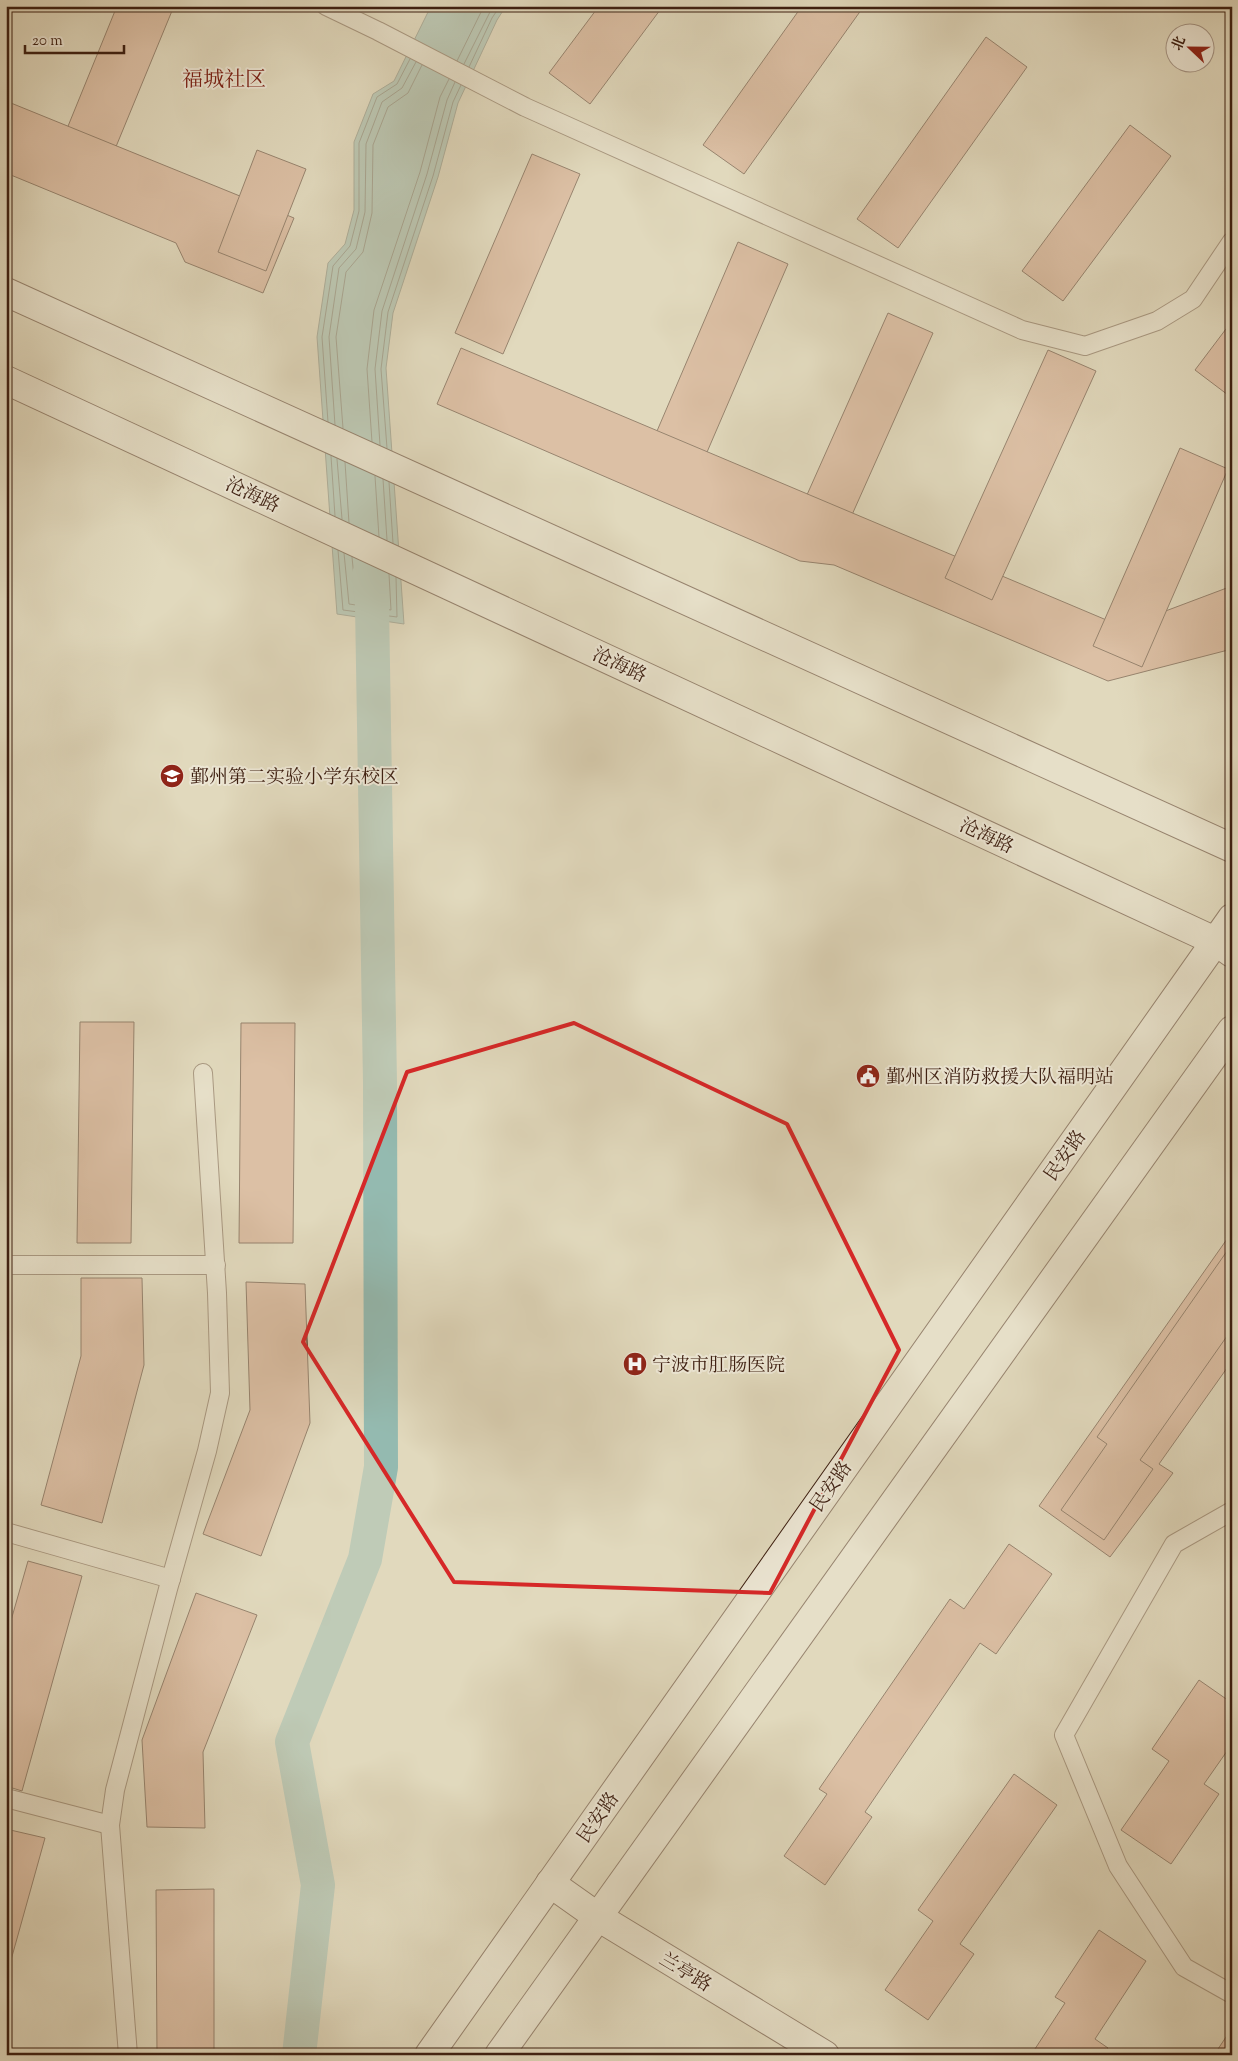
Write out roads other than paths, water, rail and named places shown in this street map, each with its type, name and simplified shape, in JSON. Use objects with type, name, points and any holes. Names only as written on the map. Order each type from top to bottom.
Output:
[{"type":"main road","points":[[6,292],[1232,848]]},
{"type":"main road","name":"沧海路","points":[[6,380],[1224,947]]},
{"type":"main road","name":"民安路","points":[[429,2055],[550,1883],[1224,947],[1232,918]]},
{"type":"main road","points":[[499,2055],[1232,1030]]},
{"type":"main road","name":"兰亭路","points":[[550,1883],[598,1917],[825,2055]]},
{"type":"lane","points":[[326,6],[525,107],[1022,330],[1085,346],[1157,321],[1192,299],[1232,241]]},
{"type":"lane","points":[[128,2055],[110,1825],[115,1790],[207,1451],[220,1393],[216,1265],[203,1073]]},
{"type":"lane","points":[[6,1265],[216,1265]]},
{"type":"lane","points":[[1232,1511],[1174,1544],[1064,1735],[1118,1866],[1184,1967],[1232,1994]]},
{"type":"lane","points":[[6,1532],[171,1578]]},
{"type":"lane","points":[[6,1798],[110,1825]]},
{"type":"water","points":[[431,6],[506,6],[497,20],[458,103],[438,177],[393,313],[386,368],[404,624],[337,614],[317,337],[328,263],[345,244],[354,210],[354,142],[373,94],[394,81]]},
{"type":"waterway","points":[[299,2055],[318,1885],[292,1742],[365,1559],[381,1467],[380,1083],[372,605],[369,575]]},
{"type":"place","name":"鄞州第二实验小学东校区","points":[[172,776]]},
{"type":"place","name":"鄞州区消防救援大队福明站","points":[[868,1076]]},
{"type":"place","name":"宁波市肛肠医院","points":[[635,1364]]},
{"type":"district","name":"福城社区","points":[[224,79]]}]
